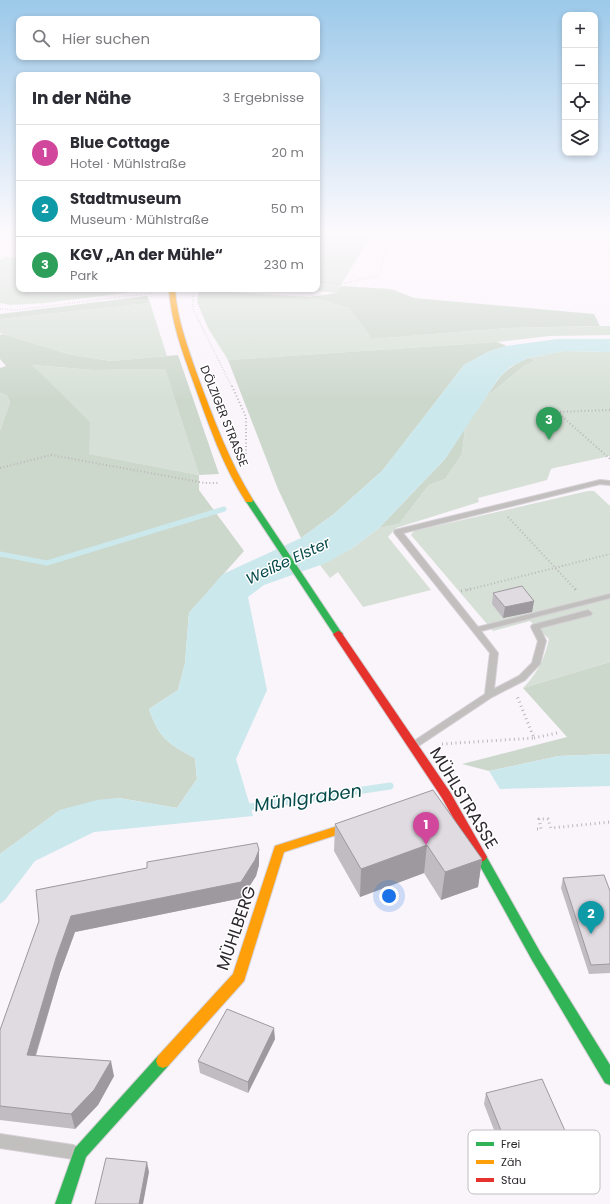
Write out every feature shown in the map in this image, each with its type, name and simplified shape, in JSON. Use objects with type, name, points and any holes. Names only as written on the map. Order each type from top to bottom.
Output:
[{"type":"street","name":"DÖLZIGER STRASSE","points":[[172,292],[172,305],[175,320],[206,405],[238,483],[278,543]]},
{"type":"street","name":"MÜHLSTRASSE","points":[[278,543],[413,745],[536,956],[610,1078]]},
{"type":"street","name":"MÜHLBERG","points":[[63,1204],[80,1153],[239,977],[279,849],[370,820]]},
{"type":"lane","points":[[489,695],[494,653],[398,532],[600,482],[610,483]]},
{"type":"lane","points":[[476,630],[610,596]]},
{"type":"lane","points":[[413,745],[489,695],[522,678],[536,664],[542,641],[535,627],[588,613]]},
{"type":"lane","points":[[0,1141],[80,1153]]},
{"type":"path","points":[[193,292],[193,310],[220,360],[246,417],[246,454],[249,459]]},
{"type":"path","points":[[0,309],[16,310],[146,294]]},
{"type":"path","points":[[610,410],[557,412],[610,459]]},
{"type":"path","points":[[0,468],[51,455],[80,458],[136,471],[205,483],[238,483]]},
{"type":"path","points":[[505,514],[556,567],[586,602]]},
{"type":"path","points":[[447,594],[610,554]]},
{"type":"path","points":[[512,684],[534,738]]},
{"type":"path","points":[[435,744],[488,743],[534,738],[557,733]]},
{"type":"path","points":[[537,829],[541,829],[539,820],[548,819],[551,828],[610,822]]},
{"type":"shaded area","points":[[0,288],[16,288],[16,292],[131,292],[45,303],[10,305],[0,303]]},
{"type":"shaded area","points":[[320,288],[339,288],[336,293],[320,291]]},
{"type":"shaded area","points":[[339,288],[391,289],[414,298],[594,314],[600,326],[508,328],[372,339],[349,308],[310,297],[336,293]]},
{"type":"shaded area","points":[[199,292],[231,292],[310,297],[349,308],[372,339],[508,328],[610,326],[610,335],[549,336],[497,342],[228,360],[208,328],[197,302]]},
{"type":"shaded area","points":[[147,296],[150,303],[0,319],[0,314]]},
{"type":"shaded area","points":[[150,303],[167,356],[112,361],[68,354],[0,333],[0,319]]},
{"type":"shaded area","points":[[3,334],[68,354],[111,361],[178,355],[219,474],[199,475],[199,490],[244,551],[189,613],[185,663],[178,690],[149,709],[161,734],[178,749],[195,758],[197,779],[177,808],[119,798],[60,810],[0,854],[0,431],[10,402],[7,395],[0,393],[0,368],[6,366],[0,359],[0,335]],"holes":[[[32,365],[94,370],[165,369],[199,475],[89,454],[90,422]]]},
{"type":"shaded area","points":[[497,342],[507,346],[490,351],[464,365],[383,470],[334,514],[301,538],[278,489],[228,360]]},
{"type":"shaded area","points":[[564,351],[610,352],[610,456],[551,469],[547,480],[478,498],[479,502],[396,528],[388,537],[431,590],[363,607],[338,572],[330,578],[320,565],[351,549],[379,528],[399,524],[429,485],[445,479],[462,454],[465,428],[486,397],[524,366],[536,360],[528,358]]},
{"type":"shaded area","points":[[528,358],[536,360],[524,366],[486,397],[503,374],[513,366]]},
{"type":"shaded area","points":[[32,365],[94,370],[165,369],[199,475],[88,454]]},
{"type":"shaded area","points":[[0,393],[7,395],[10,402],[0,431]]},
{"type":"shaded area","points":[[465,428],[462,454],[445,479],[429,485],[399,524],[379,528],[445,459]]},
{"type":"shaded area","points":[[588,491],[594,491],[610,506],[610,662],[523,688],[540,665],[549,639],[530,621],[493,631],[411,535],[414,531]]},
{"type":"shaded area","points":[[610,662],[610,754],[559,756],[489,771],[462,764],[567,737],[523,688]]},
{"type":"water","name":"Weiße Elster","points":[[557,339],[610,339],[610,352],[564,351],[528,358],[510,367],[498,379],[445,459],[379,528],[351,549],[326,563],[264,585],[248,597],[267,690],[236,759],[253,816],[94,832],[35,861],[5,900],[0,904],[0,854],[60,810],[97,800],[119,798],[177,808],[197,779],[195,758],[178,749],[161,734],[149,709],[178,690],[185,663],[189,613],[223,574],[301,538],[334,514],[383,470],[464,365],[490,351],[507,346]]},
{"type":"water","points":[[610,754],[610,786],[500,789],[489,771],[559,756]]},
{"type":"building","points":[[522,586],[534,601],[505,607],[493,593]]},
{"type":"building","points":[[433,790],[482,859],[445,872],[427,845],[361,869],[335,824]]},
{"type":"building","points":[[257,843],[259,850],[255,860],[241,882],[71,916],[56,958],[27,1055],[111,1061],[94,1090],[71,1114],[0,1106],[0,1030],[39,921],[36,890],[147,868],[147,862]]},
{"type":"building","points":[[604,875],[610,891],[610,964],[591,965],[563,878]]},
{"type":"building","points":[[227,1009],[274,1028],[248,1082],[198,1061]]},
{"type":"building","points":[[542,1079],[565,1130],[501,1130],[486,1093]]},
{"type":"building","points":[[106,1158],[147,1162],[139,1204],[95,1204]]},
{"type":"waterway","points":[[0,554],[47,563],[224,509]]},
{"type":"waterway","name":"Mühlgraben","points":[[243,808],[390,786]]},
{"type":"traffic: fast","points":[[249,500],[338,634]]},
{"type":"traffic: fast","points":[[481,857],[536,956],[610,1078]]},
{"type":"traffic: fast","points":[[63,1204],[80,1153],[163,1061]]},
{"type":"traffic: slow","points":[[172,292],[176,322],[205,406],[232,470],[249,500]]},
{"type":"traffic: slow","points":[[163,1061],[239,977],[279,849],[363,822]]},
{"type":"traffic: jam","points":[[338,634],[446,795],[481,857]]},
{"type":"place","name":"KGV „An der Mühle“","points":[[549,440]]},
{"type":"place","name":"Blue Cottage","points":[[426,845]]},
{"type":"place","name":"Stadtmuseum","points":[[591,934]]}]
